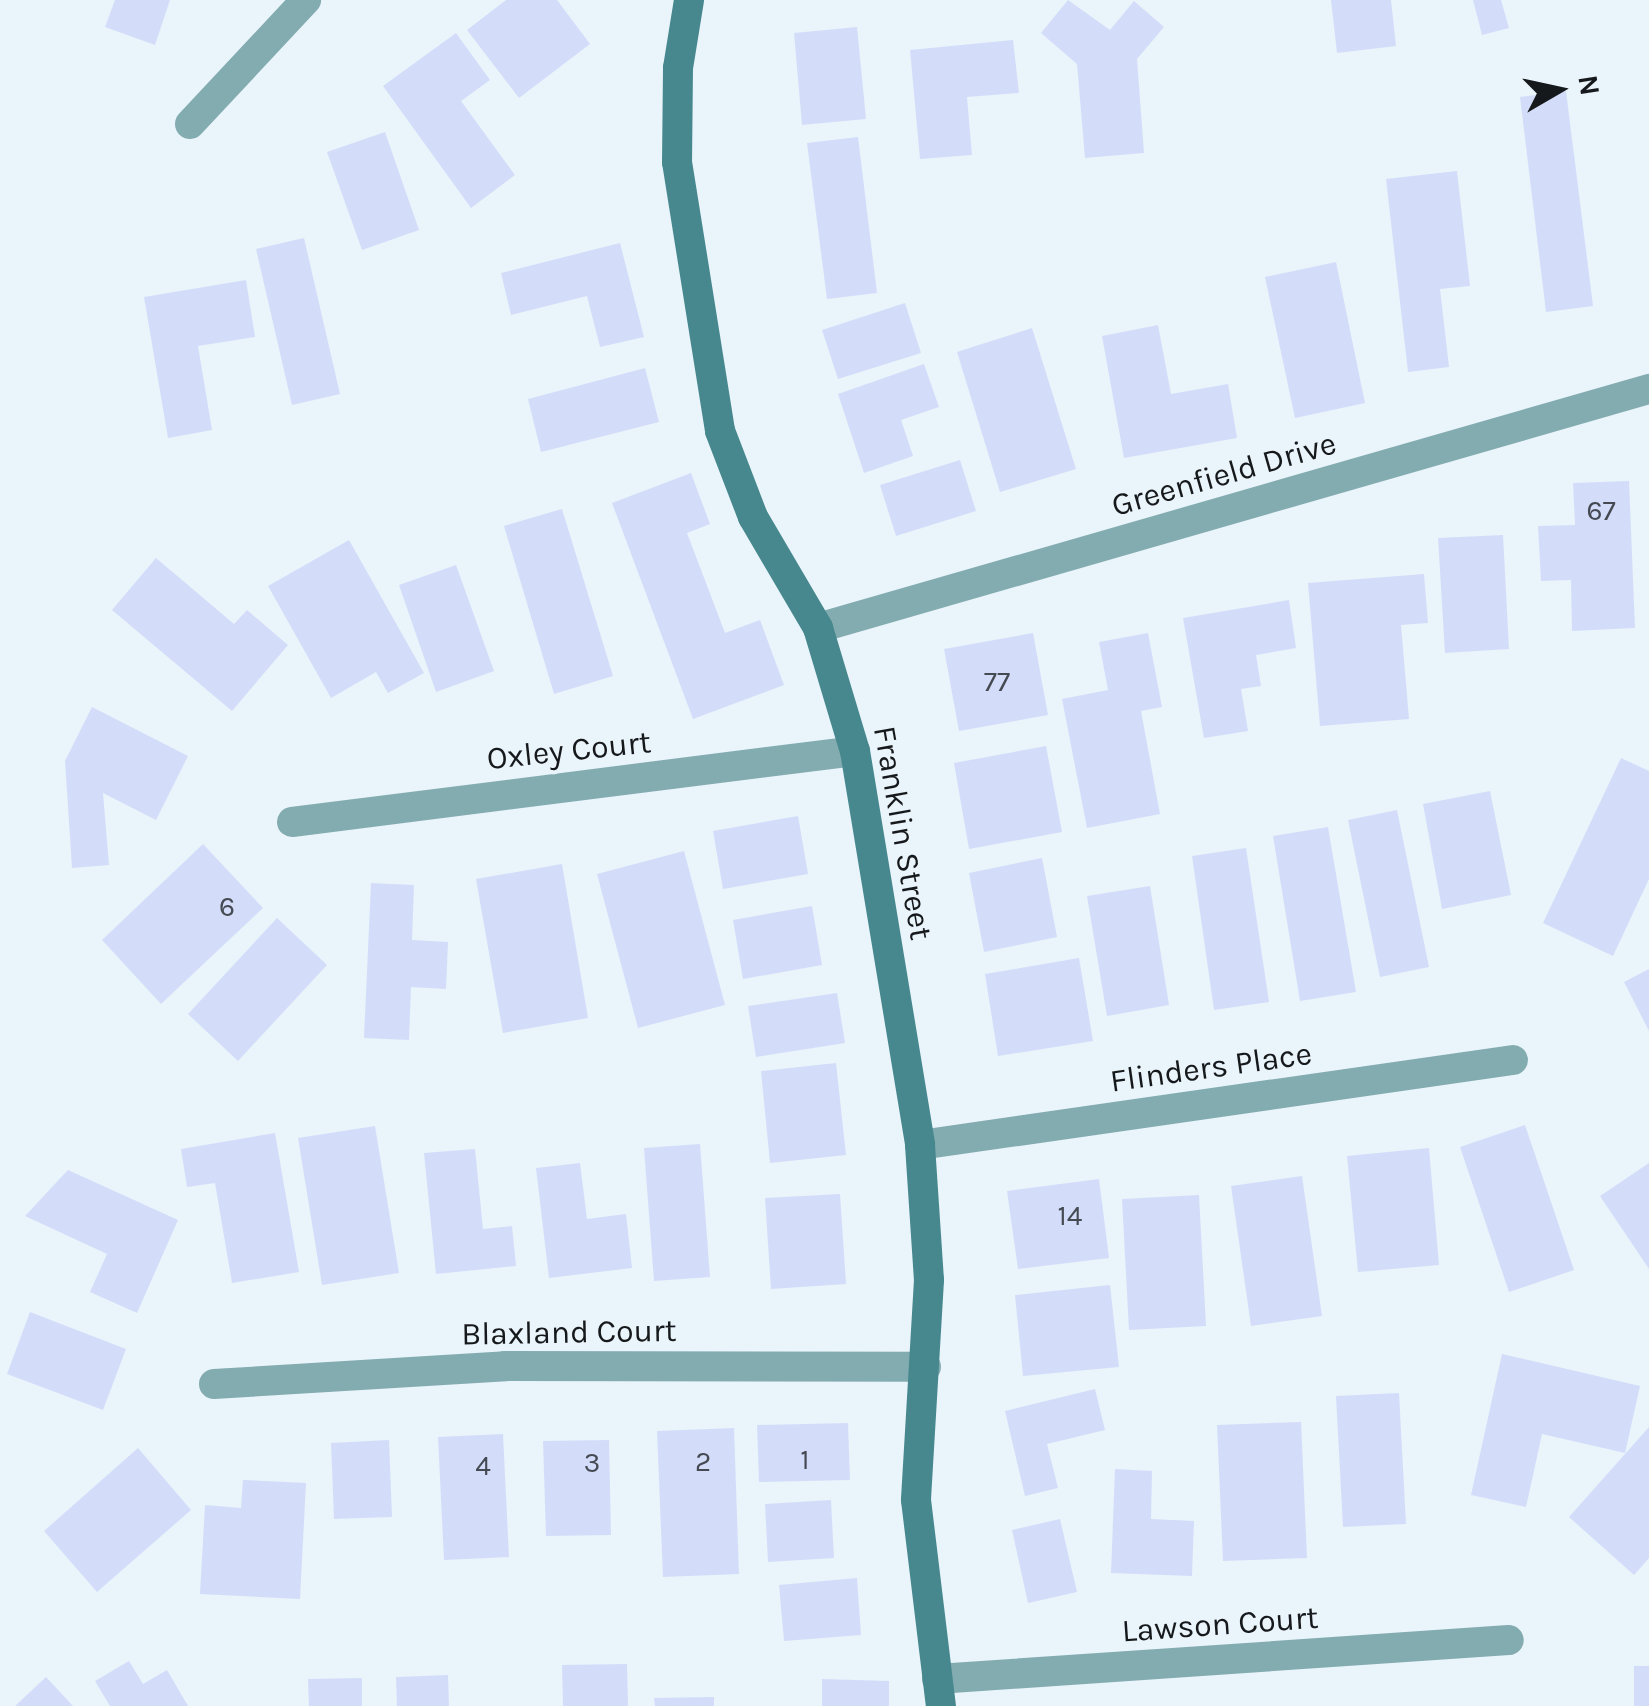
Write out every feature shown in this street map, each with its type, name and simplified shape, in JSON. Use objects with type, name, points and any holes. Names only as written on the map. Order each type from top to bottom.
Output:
[{"type":"street","points":[[190,124],[306,0]]},
{"type":"street","name":"Franklin Street","points":[[689,0],[678,68],[677,162],[720,430],[753,517],[818,628],[855,750],[920,1146],[928,1203],[926,1367],[916,1500],[939,1693]]},
{"type":"street","name":"Greenfield Drive","points":[[818,628],[1649,390]]},
{"type":"street","name":"Oxley Court","points":[[292,822],[855,750]]},
{"type":"street","name":"Flinders Place","points":[[920,1146],[1513,1060]]},
{"type":"street","name":"Blaxland Court","points":[[214,1384],[505,1366],[926,1367]]},
{"type":"street","name":"Lawson Court","points":[[939,1693],[1508,1640]]},
{"type":"building","points":[[115,0],[170,0],[155,45],[105,27]]},
{"type":"building","points":[[506,0],[557,0],[590,44],[519,98],[467,30]]},
{"type":"building","points":[[1068,0],[1110,30],[1134,1],[1164,27],[1137,59],[1144,153],[1085,158],[1077,64],[1041,33]]},
{"type":"building","points":[[1331,0],[1391,0],[1396,46],[1337,53]]},
{"type":"building","points":[[1473,0],[1501,0],[1509,28],[1482,35]]},
{"type":"building","points":[[857,27],[866,119],[802,125],[794,33]]},
{"type":"building","points":[[456,33],[490,80],[461,101],[515,175],[471,208],[383,86]]},
{"type":"building","points":[[1013,40],[1019,93],[967,97],[972,155],[920,159],[910,50]]},
{"type":"building","points":[[1566,91],[1593,306],[1546,312],[1520,97]]},
{"type":"building","points":[[385,132],[419,230],[362,250],[327,152]]},
{"type":"building","points":[[858,137],[877,293],[827,299],[807,143]]},
{"type":"building","points":[[1457,171],[1470,286],[1440,289],[1449,367],[1408,372],[1386,179]]},
{"type":"building","points":[[304,238],[340,394],[292,405],[256,249]]},
{"type":"building","points":[[620,243],[644,337],[600,347],[587,296],[511,315],[501,273]]},
{"type":"building","points":[[1336,262],[1365,403],[1295,418],[1265,277]]},
{"type":"building","points":[[246,280],[255,337],[198,346],[212,430],[168,438],[144,297]]},
{"type":"building","points":[[905,303],[921,353],[838,379],[822,330]]},
{"type":"building","points":[[1158,325],[1171,394],[1228,384],[1237,438],[1124,458],[1102,336]]},
{"type":"building","points":[[1032,328],[1076,469],[1000,492],[957,352]]},
{"type":"building","points":[[924,364],[939,407],[901,420],[913,456],[864,473],[838,394]]},
{"type":"building","points":[[645,368],[659,422],[541,452],[528,399]]},
{"type":"building","points":[[960,460],[976,511],[896,536],[880,485]]},
{"type":"building","points":[[691,473],[710,524],[687,533],[725,633],[760,620],[784,685],[693,719],[612,503]]},
{"type":"building","points":[[1629,481],[1635,628],[1572,631],[1571,580],[1541,581],[1538,526],[1575,525],[1573,483]]},
{"type":"building","points":[[562,509],[613,676],[554,694],[504,526]]},
{"type":"building","points":[[1503,535],[1509,649],[1445,653],[1438,538]]},
{"type":"building","points":[[349,540],[424,673],[388,693],[376,672],[331,698],[268,586]]},
{"type":"building","points":[[156,558],[234,624],[247,610],[288,645],[232,711],[112,610]]},
{"type":"building","points":[[456,565],[494,671],[436,692],[399,585]]},
{"type":"building","points":[[1424,574],[1428,623],[1401,625],[1409,719],[1320,726],[1308,583]]},
{"type":"building","points":[[1289,600],[1296,648],[1256,655],[1261,686],[1241,689],[1248,731],[1204,738],[1183,618]]},
{"type":"building","points":[[1033,633],[1048,715],[959,731],[944,649]]},
{"type":"building","points":[[1148,633],[1162,707],[1141,711],[1160,814],[1087,828],[1062,699],[1108,690],[1099,642]]},
{"type":"building","points":[[92,707],[188,756],[156,820],[103,793],[109,865],[72,868],[65,761]]},
{"type":"building","points":[[1046,746],[1062,832],[969,849],[954,763]]},
{"type":"building","points":[[1621,758],[1649,771],[1649,879],[1613,956],[1543,923]]},
{"type":"building","points":[[1490,791],[1511,895],[1442,909],[1423,804]]},
{"type":"building","points":[[1397,810],[1429,967],[1380,977],[1348,820]]},
{"type":"building","points":[[798,816],[808,874],[723,889],[713,831]]},
{"type":"building","points":[[1328,827],[1356,992],[1300,1001],[1273,836]]},
{"type":"building","points":[[203,844],[263,908],[161,1004],[102,940]]},
{"type":"building","points":[[1246,848],[1269,1002],[1214,1010],[1192,856]]},
{"type":"building","points":[[684,851],[725,1005],[638,1028],[597,874]]},
{"type":"building","points":[[1042,858],[1057,937],[984,952],[969,873]]},
{"type":"building","points":[[562,864],[588,1018],[503,1033],[476,879]]},
{"type":"building","points":[[371,883],[414,885],[412,940],[448,942],[446,989],[411,987],[409,1040],[364,1038]]},
{"type":"building","points":[[1150,886],[1169,1005],[1107,1016],[1087,896]]},
{"type":"building","points":[[812,906],[822,965],[743,979],[733,920]]},
{"type":"building","points":[[277,918],[327,965],[238,1061],[188,1014]]},
{"type":"building","points":[[1079,958],[1093,1041],[998,1056],[985,974]]},
{"type":"building","points":[[1649,969],[1649,1031],[1624,982]]},
{"type":"building","points":[[837,993],[845,1043],[756,1057],[748,1006]]},
{"type":"building","points":[[836,1063],[846,1155],[770,1163],[761,1071]]},
{"type":"building","points":[[1525,1125],[1574,1270],[1509,1292],[1460,1147]]},
{"type":"building","points":[[375,1126],[399,1273],[322,1285],[298,1138]]},
{"type":"building","points":[[275,1133],[299,1272],[232,1283],[215,1183],[187,1187],[181,1149]]},
{"type":"building","points":[[700,1144],[710,1277],[654,1281],[644,1148]]},
{"type":"building","points":[[1429,1148],[1439,1265],[1358,1272],[1347,1156]]},
{"type":"building","points":[[475,1149],[483,1229],[512,1226],[516,1266],[436,1274],[424,1153]]},
{"type":"building","points":[[580,1163],[587,1219],[626,1214],[632,1268],[549,1278],[536,1168]]},
{"type":"building","points":[[1649,1163],[1649,1269],[1600,1196]]},
{"type":"building","points":[[68,1170],[178,1220],[137,1313],[90,1292],[107,1254],[25,1216]]},
{"type":"building","points":[[1302,1176],[1322,1316],[1251,1326],[1231,1186]]},
{"type":"building","points":[[1099,1179],[1109,1258],[1018,1269],[1007,1191]]},
{"type":"building","points":[[840,1194],[846,1284],[771,1289],[765,1198]]},
{"type":"building","points":[[1199,1195],[1206,1326],[1129,1330],[1122,1199]]},
{"type":"building","points":[[1110,1285],[1119,1367],[1023,1376],[1015,1295]]},
{"type":"building","points":[[30,1312],[126,1349],[103,1410],[7,1374]]},
{"type":"building","points":[[1502,1354],[1640,1386],[1625,1453],[1542,1434],[1526,1507],[1471,1495]]},
{"type":"building","points":[[1095,1389],[1105,1430],[1047,1444],[1058,1488],[1025,1496],[1005,1411]]},
{"type":"building","points":[[1399,1393],[1406,1524],[1343,1527],[1336,1396]]},
{"type":"building","points":[[1301,1422],[1307,1558],[1223,1561],[1217,1425]]},
{"type":"building","points":[[848,1423],[850,1480],[759,1482],[757,1425]]},
{"type":"building","points":[[1649,1427],[1649,1558],[1634,1575],[1569,1517]]},
{"type":"building","points":[[734,1428],[739,1574],[663,1577],[657,1431]]},
{"type":"building","points":[[503,1434],[509,1557],[444,1560],[438,1437]]},
{"type":"building","points":[[389,1440],[392,1517],[334,1519],[331,1443]]},
{"type":"building","points":[[609,1440],[611,1535],[546,1536],[543,1441]]},
{"type":"building","points":[[138,1448],[191,1510],[97,1592],[44,1531]]},
{"type":"building","points":[[1115,1469],[1152,1471],[1151,1519],[1194,1521],[1192,1576],[1111,1573]]},
{"type":"building","points":[[243,1480],[306,1483],[300,1599],[200,1594],[205,1505],[241,1508]]},
{"type":"building","points":[[831,1500],[834,1558],[768,1562],[765,1504]]},
{"type":"building","points":[[1060,1519],[1077,1592],[1028,1603],[1012,1530]]},
{"type":"building","points":[[857,1578],[861,1635],[784,1641],[779,1585]]},
{"type":"building","points":[[129,1661],[143,1684],[167,1670],[188,1706],[110,1706],[95,1681]]},
{"type":"building","points":[[627,1664],[628,1706],[563,1706],[562,1665]]},
{"type":"building","points":[[1634,1666],[1649,1666],[1649,1706],[1634,1706]]},
{"type":"building","points":[[448,1675],[449,1706],[397,1706],[396,1677]]},
{"type":"building","points":[[46,1677],[73,1706],[15,1706]]},
{"type":"building","points":[[362,1678],[362,1706],[309,1706],[308,1679]]},
{"type":"building","points":[[822,1679],[889,1681],[889,1706],[822,1706]]},
{"type":"building","points":[[714,1697],[714,1706],[655,1706],[654,1698]]}]
